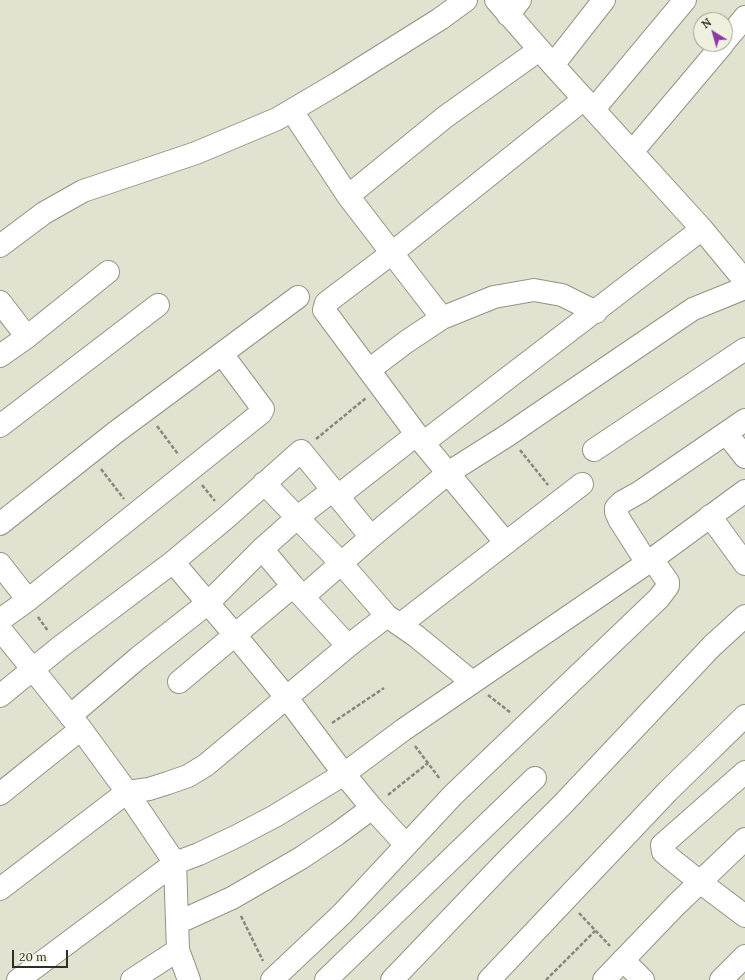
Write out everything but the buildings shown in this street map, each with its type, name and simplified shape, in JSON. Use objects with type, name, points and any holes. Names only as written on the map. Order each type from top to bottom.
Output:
[{"type":"street","points":[[0,246],[44,213],[82,191],[196,153],[277,119],[358,71],[440,19],[466,0]]},
{"type":"street","points":[[348,196],[445,117],[546,58],[604,0]]},
{"type":"street","points":[[506,543],[419,439],[324,310],[326,303],[589,104],[685,0]]},
{"type":"street","points":[[508,5],[546,58],[702,229],[745,281]]},
{"type":"street","points":[[733,31],[745,16]]},
{"type":"street","points":[[632,152],[716,52]]},
{"type":"street","points":[[292,111],[348,196],[442,318]]},
{"type":"street","points":[[0,794],[75,723],[138,658],[208,603],[262,549],[298,517],[419,439],[596,312],[702,229]]},
{"type":"street","points":[[0,356],[27,337],[108,272]]},
{"type":"street","points":[[179,682],[235,635],[341,563],[448,474],[693,309],[745,288]]},
{"type":"street","points":[[375,378],[406,342],[442,318],[494,297],[534,290],[562,296],[596,312]]},
{"type":"street","points":[[0,524],[89,453],[298,297]]},
{"type":"street","points":[[0,302],[27,337]]},
{"type":"street","points":[[3,419],[158,305]]},
{"type":"street","points":[[594,450],[745,350]]},
{"type":"street","points":[[0,620],[28,600],[260,413],[263,409],[222,354]]},
{"type":"street","points":[[269,974],[342,914],[453,795],[525,724],[659,598],[668,586],[668,582],[650,561],[619,519],[616,508],[622,502],[640,492],[745,420]]},
{"type":"street","points":[[726,433],[745,456]]},
{"type":"street","points":[[0,696],[60,647],[173,562],[227,517],[301,451],[371,537]]},
{"type":"street","points":[[264,483],[298,517],[394,620],[472,682]]},
{"type":"street","points":[[0,889],[126,792],[155,787],[188,776],[206,765],[348,646],[394,620],[506,543],[582,484]]},
{"type":"street","points":[[18,980],[175,863],[199,854],[275,816],[344,774],[403,730],[650,561],[745,491]]},
{"type":"street","points":[[710,516],[745,564]]},
{"type":"street","points":[[262,549],[348,646]]},
{"type":"street","points":[[173,562],[287,698],[344,774],[372,808],[406,845]]},
{"type":"street","points":[[0,564],[28,600]]},
{"type":"street","points":[[392,980],[562,805],[712,646],[745,616]]},
{"type":"street","points":[[0,629],[75,723],[126,792],[175,863],[178,950],[189,980]]},
{"type":"street","points":[[488,980],[567,899],[647,813],[745,716]]},
{"type":"street","points":[[744,913],[700,882],[663,852],[662,845],[745,772]]},
{"type":"street","points":[[326,980],[535,778]]},
{"type":"street","points":[[177,923],[232,898],[301,858],[372,808]]},
{"type":"street","points":[[604,980],[700,882],[745,839]]},
{"type":"street","points":[[132,980],[178,950]]},
{"type":"street","points":[[721,980],[745,956]]},
{"type":"street","points":[[623,960],[643,980]]},
{"type":"path","points":[[301,451],[375,378]]},
{"type":"path","points":[[508,435],[561,501]]},
{"type":"path","points":[[89,453],[135,514]]},
{"type":"path","points":[[28,600],[42,623],[60,647]]},
{"type":"path","points":[[472,682],[525,724]]},
{"type":"path","points":[[314,735],[384,688]]},
{"type":"path","points":[[372,808],[428,763]]},
{"type":"path","points":[[232,898],[269,974]]},
{"type":"path","points":[[546,980],[595,931]]}]
